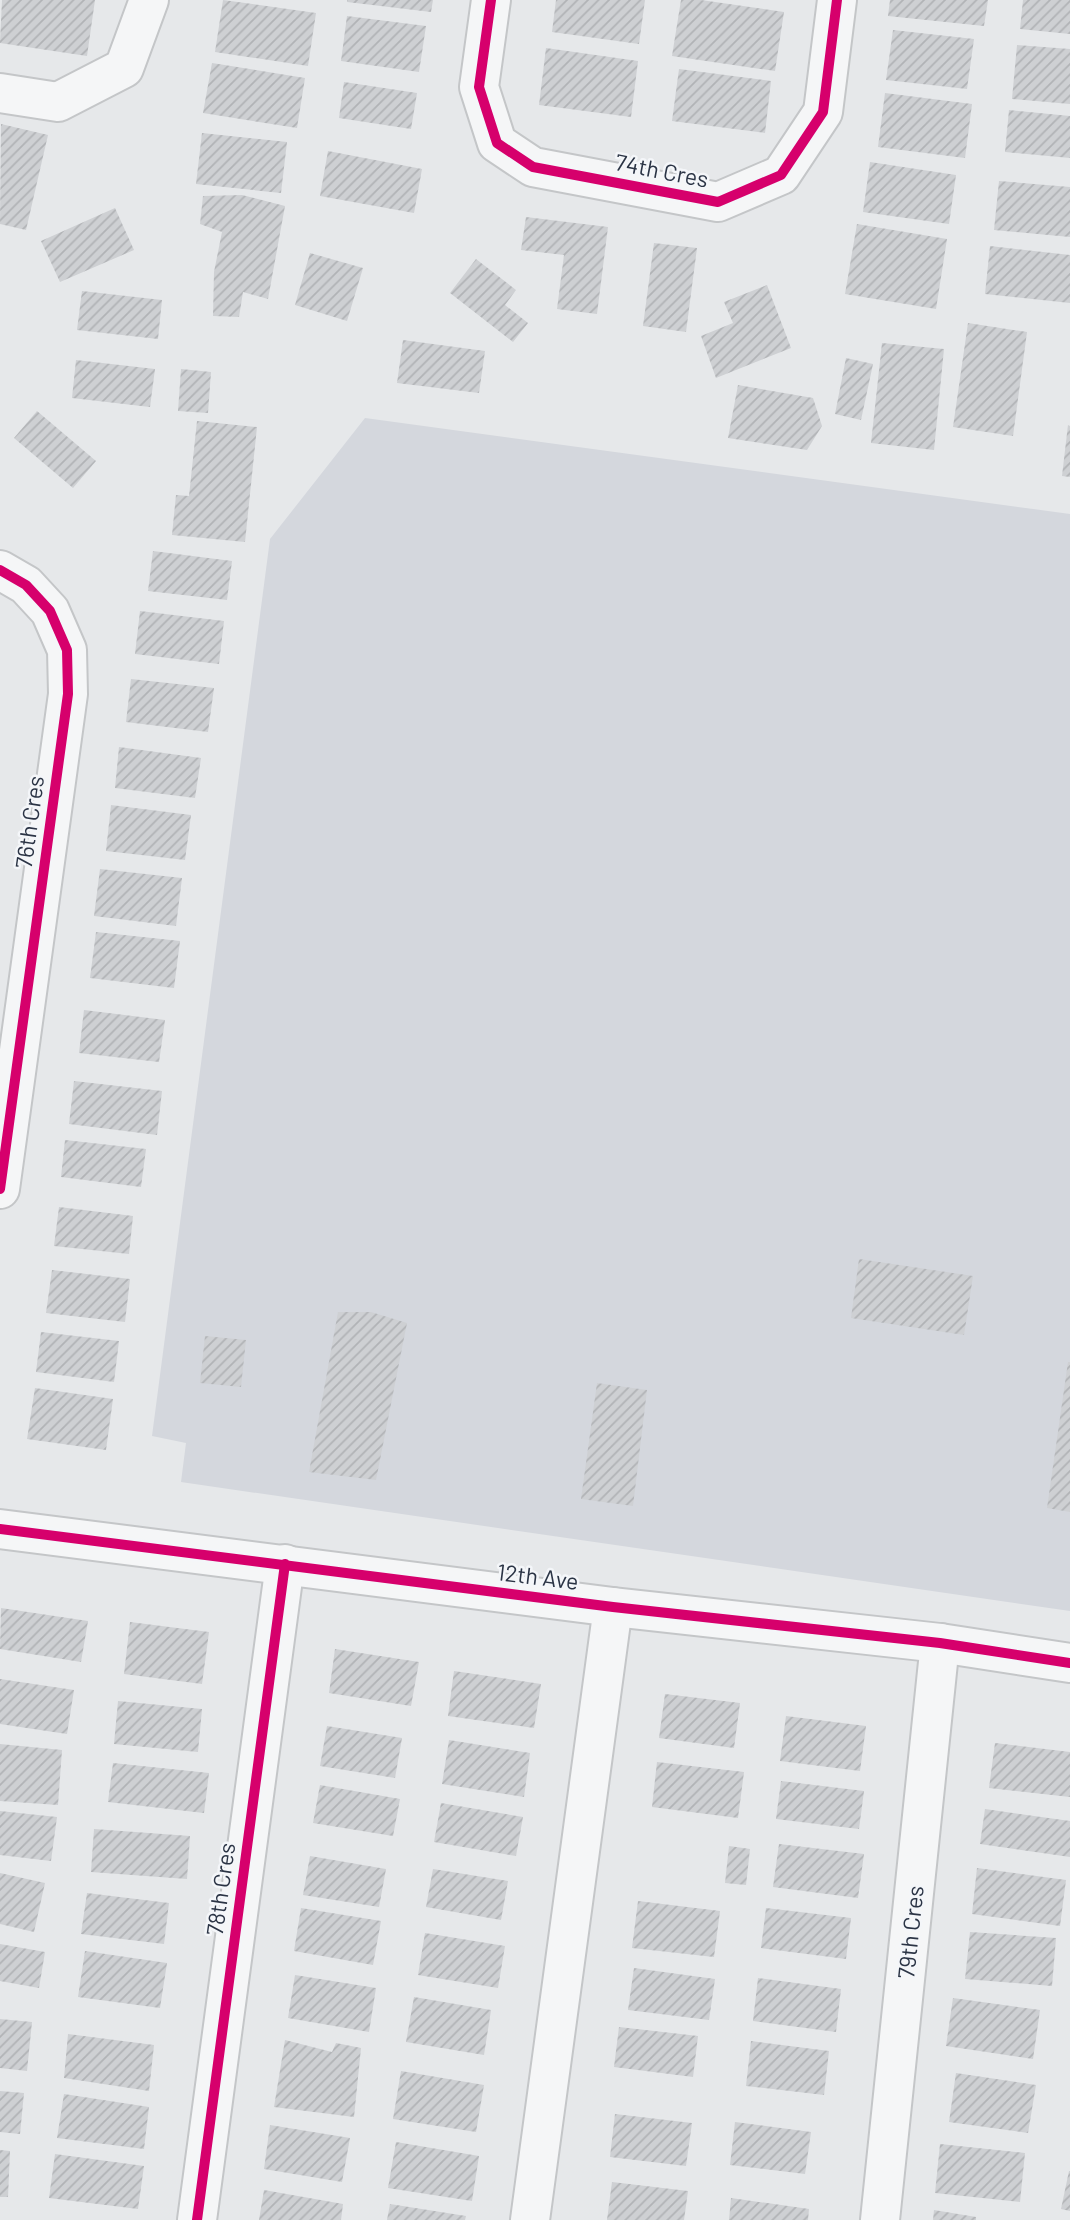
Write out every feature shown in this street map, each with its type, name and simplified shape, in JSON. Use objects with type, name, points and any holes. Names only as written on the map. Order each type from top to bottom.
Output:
[{"type":"street","points":[[0,93],[58,102],[124,68],[149,0]]},
{"type":"street","name":"74th Cres","points":[[491,0],[479,87],[497,143],[533,167],[718,202],[781,175],[823,112],[836,0]]},
{"type":"street","name":"76th Cres","points":[[0,570],[26,585],[50,611],[67,650],[68,694],[0,1189]]},
{"type":"street","name":"12th Ave","points":[[0,1529],[613,1607],[940,1643],[1070,1663]]},
{"type":"street","name":"78th Cres","points":[[197,2220],[285,1564]]},
{"type":"street","points":[[530,2220],[613,1607]]},
{"type":"street","name":"79th Cres","points":[[880,2220],[940,1643]]},
{"type":"shaded area","points":[[365,418],[1070,514],[1070,1611],[181,1482],[186,1443],[152,1436],[270,539]]},
{"type":"building","points":[[2,0],[95,0],[87,56],[0,43]]},
{"type":"building","points":[[223,0],[316,13],[308,66],[215,52]]},
{"type":"building","points":[[347,0],[433,0],[431,12]]},
{"type":"building","points":[[556,0],[645,0],[639,44],[552,32]]},
{"type":"building","points":[[681,0],[701,0],[784,12],[775,71],[672,56]]},
{"type":"building","points":[[890,0],[988,0],[984,26],[888,16]]},
{"type":"building","points":[[1023,0],[1070,0],[1070,34],[1020,29]]},
{"type":"building","points":[[347,16],[426,26],[419,72],[341,61]]},
{"type":"building","points":[[893,30],[974,39],[967,89],[886,80]]},
{"type":"building","points":[[1017,45],[1070,49],[1070,104],[1012,99]]},
{"type":"building","points":[[546,48],[638,61],[631,117],[539,105]]},
{"type":"building","points":[[212,63],[305,78],[297,128],[203,113]]},
{"type":"building","points":[[679,69],[771,81],[765,133],[672,121]]},
{"type":"building","points":[[344,82],[417,93],[411,129],[339,118]]},
{"type":"building","points":[[885,93],[972,104],[965,158],[878,147]]},
{"type":"building","points":[[1009,110],[1070,116],[1070,158],[1005,152]]},
{"type":"building","points":[[1,124],[48,135],[26,230],[0,224]]},
{"type":"building","points":[[202,133],[287,142],[281,193],[196,184]]},
{"type":"building","points":[[328,151],[422,169],[414,213],[320,196]]},
{"type":"building","points":[[870,162],[956,175],[949,224],[863,212]]},
{"type":"building","points":[[999,181],[1070,187],[1070,237],[994,230]]},
{"type":"building","points":[[242,195],[285,206],[268,299],[243,292],[239,317],[213,316],[214,272],[222,232],[200,224],[203,196]]},
{"type":"building","points":[[115,208],[134,250],[60,282],[41,241]]},
{"type":"building","points":[[526,217],[608,227],[597,314],[557,309],[564,255],[521,250]]},
{"type":"building","points":[[857,224],[947,239],[936,309],[845,294]]},
{"type":"building","points":[[654,243],[697,248],[686,332],[643,326]]},
{"type":"building","points":[[990,246],[1070,255],[1070,303],[985,294]]},
{"type":"building","points":[[310,253],[363,268],[347,321],[295,305]]},
{"type":"building","points":[[476,259],[516,290],[505,305],[528,323],[513,342],[450,293]]},
{"type":"building","points":[[767,285],[791,348],[716,378],[701,336],[733,323],[724,302]]},
{"type":"building","points":[[82,291],[162,300],[158,339],[77,330]]},
{"type":"building","points":[[968,323],[1027,332],[1013,436],[953,427]]},
{"type":"building","points":[[403,340],[485,351],[479,393],[397,383]]},
{"type":"building","points":[[882,343],[944,349],[934,450],[871,443]]},
{"type":"building","points":[[846,358],[873,364],[861,420],[835,414]]},
{"type":"building","points":[[76,360],[155,369],[150,407],[72,398]]},
{"type":"building","points":[[181,369],[211,372],[208,413],[178,411]]},
{"type":"building","points":[[738,385],[813,398],[822,426],[807,450],[728,438]]},
{"type":"building","points":[[37,411],[96,461],[73,488],[14,438]]},
{"type":"building","points":[[197,421],[257,427],[245,542],[172,535],[176,495],[189,496]]},
{"type":"building","points":[[1068,425],[1070,426],[1070,477],[1062,476]]},
{"type":"building","points":[[153,551],[232,561],[227,600],[148,591]]},
{"type":"building","points":[[140,611],[224,621],[219,664],[135,654]]},
{"type":"building","points":[[131,679],[214,688],[208,732],[126,722]]},
{"type":"building","points":[[119,747],[201,758],[195,798],[115,788]]},
{"type":"building","points":[[111,805],[191,815],[185,860],[106,851]]},
{"type":"building","points":[[100,869],[182,878],[176,926],[94,916]]},
{"type":"building","points":[[96,932],[180,941],[174,988],[90,978]]},
{"type":"building","points":[[84,1010],[165,1020],[159,1062],[79,1053]]},
{"type":"building","points":[[74,1081],[162,1091],[157,1135],[69,1124]]},
{"type":"building","points":[[65,1140],[146,1149],[141,1187],[61,1177]]},
{"type":"building","points":[[59,1207],[133,1216],[129,1254],[54,1246]]},
{"type":"building","points":[[859,1259],[973,1276],[964,1335],[851,1318]]},
{"type":"building","points":[[52,1270],[130,1279],[125,1322],[46,1313]]},
{"type":"building","points":[[338,1312],[371,1312],[407,1323],[376,1480],[309,1472]]},
{"type":"building","points":[[41,1332],[119,1341],[114,1382],[36,1372]]},
{"type":"building","points":[[205,1336],[246,1340],[241,1387],[200,1383]]},
{"type":"building","points":[[1070,1362],[1070,1512],[1047,1508]]},
{"type":"building","points":[[597,1383],[647,1390],[633,1506],[581,1499]]},
{"type":"building","points":[[35,1388],[113,1399],[106,1450],[27,1439]]},
{"type":"building","points":[[1,1608],[88,1621],[81,1662],[0,1649]]},
{"type":"building","points":[[130,1622],[209,1632],[202,1684],[124,1674]]},
{"type":"building","points":[[335,1649],[419,1662],[411,1706],[329,1693]]},
{"type":"building","points":[[454,1671],[541,1684],[534,1728],[448,1716]]},
{"type":"building","points":[[0,1679],[74,1690],[67,1734],[0,1724]]},
{"type":"building","points":[[665,1694],[740,1703],[734,1748],[659,1738]]},
{"type":"building","points":[[118,1701],[202,1709],[198,1752],[114,1744]]},
{"type":"building","points":[[786,1716],[866,1726],[860,1771],[780,1761]]},
{"type":"building","points":[[327,1726],[402,1738],[395,1778],[320,1766]]},
{"type":"building","points":[[449,1740],[530,1753],[524,1797],[442,1784]]},
{"type":"building","points":[[995,1743],[1070,1752],[1070,1797],[989,1788]]},
{"type":"building","points":[[0,1744],[62,1750],[58,1805],[0,1801]]},
{"type":"building","points":[[657,1762],[744,1772],[738,1818],[652,1807]]},
{"type":"building","points":[[113,1763],[209,1773],[204,1813],[108,1802]]},
{"type":"building","points":[[781,1781],[864,1791],[859,1829],[776,1819]]},
{"type":"building","points":[[320,1785],[400,1799],[393,1836],[313,1823]]},
{"type":"building","points":[[441,1803],[523,1817],[516,1856],[434,1842]]},
{"type":"building","points":[[985,1809],[1070,1821],[1070,1857],[980,1844]]},
{"type":"building","points":[[0,1811],[57,1817],[51,1861],[0,1855]]},
{"type":"building","points":[[94,1829],[190,1836],[187,1879],[91,1872]]},
{"type":"building","points":[[779,1844],[864,1854],[858,1898],[773,1887]]},
{"type":"building","points":[[729,1846],[750,1849],[746,1885],[725,1883]]},
{"type":"building","points":[[310,1856],[386,1869],[379,1907],[303,1895]]},
{"type":"building","points":[[977,1868],[1066,1880],[1060,1926],[972,1914]]},
{"type":"building","points":[[433,1869],[508,1881],[501,1920],[426,1907]]},
{"type":"building","points":[[0,1873],[45,1883],[34,1932],[0,1924]]},
{"type":"building","points":[[87,1893],[169,1903],[164,1944],[81,1934]]},
{"type":"building","points":[[638,1901],[720,1911],[714,1957],[632,1948]]},
{"type":"building","points":[[301,1908],[381,1921],[373,1965],[294,1951]]},
{"type":"building","points":[[766,1908],[851,1918],[846,1959],[761,1948]]},
{"type":"building","points":[[970,1932],[1056,1938],[1052,1986],[965,1979]]},
{"type":"building","points":[[425,1933],[505,1946],[498,1988],[418,1975]]},
{"type":"building","points":[[0,1944],[45,1952],[39,1988],[0,1981]]},
{"type":"building","points":[[85,1951],[167,1963],[160,2008],[78,1997]]},
{"type":"building","points":[[634,1968],[715,1979],[709,2020],[628,2010]]},
{"type":"building","points":[[295,1975],[376,1988],[369,2032],[288,2018]]},
{"type":"building","points":[[758,1978],[841,1989],[836,2032],[753,2021]]},
{"type":"building","points":[[414,1997],[491,2010],[484,2055],[406,2042]]},
{"type":"building","points":[[953,1998],[1040,2010],[1033,2059],[946,2046]]},
{"type":"building","points":[[0,2019],[32,2022],[27,2071],[0,2068]]},
{"type":"building","points":[[619,2027],[698,2036],[693,2077],[614,2067]]},
{"type":"building","points":[[68,2034],[154,2045],[149,2091],[64,2078]]},
{"type":"building","points":[[285,2040],[332,2052],[336,2043],[361,2048],[354,2117],[274,2107]]},
{"type":"building","points":[[751,2041],[829,2051],[824,2095],[746,2086]]},
{"type":"building","points":[[401,2071],[484,2085],[476,2132],[393,2119]]},
{"type":"building","points":[[956,2073],[1036,2085],[1028,2133],[949,2122]]},
{"type":"building","points":[[0,2091],[24,2093],[20,2134],[0,2132]]},
{"type":"building","points":[[64,2094],[149,2107],[144,2149],[57,2138]]},
{"type":"building","points":[[615,2114],[692,2123],[686,2166],[610,2157]]},
{"type":"building","points":[[735,2122],[811,2132],[805,2174],[730,2165]]},
{"type":"building","points":[[270,2125],[350,2138],[342,2182],[264,2169]]},
{"type":"building","points":[[396,2142],[479,2156],[472,2201],[388,2188]]},
{"type":"building","points":[[940,2144],[1025,2153],[1020,2202],[935,2193]]},
{"type":"building","points":[[0,2150],[10,2151],[8,2197],[0,2197]]},
{"type":"building","points":[[55,2154],[144,2166],[138,2209],[49,2198]]},
{"type":"building","points":[[1070,2171],[1070,2211],[1061,2209]]},
{"type":"building","points":[[612,2182],[688,2191],[684,2220],[607,2220]]},
{"type":"building","points":[[264,2190],[343,2204],[341,2220],[259,2220]]},
{"type":"building","points":[[731,2198],[809,2209],[808,2220],[729,2220]]},
{"type":"building","points":[[390,2204],[466,2216],[465,2220],[387,2220]]},
{"type":"building","points":[[934,2210],[976,2217],[976,2220],[933,2220]]},
{"type":"cycle path","points":[[491,0],[479,87],[497,143],[533,167],[718,202],[781,175],[823,112],[837,0]]},
{"type":"cycle path","points":[[0,570],[26,585],[50,611],[67,650],[68,694],[0,1189]]},
{"type":"cycle path","points":[[0,1529],[613,1607],[940,1643],[1070,1663]]},
{"type":"cycle path","points":[[197,2220],[285,1564]]}]
